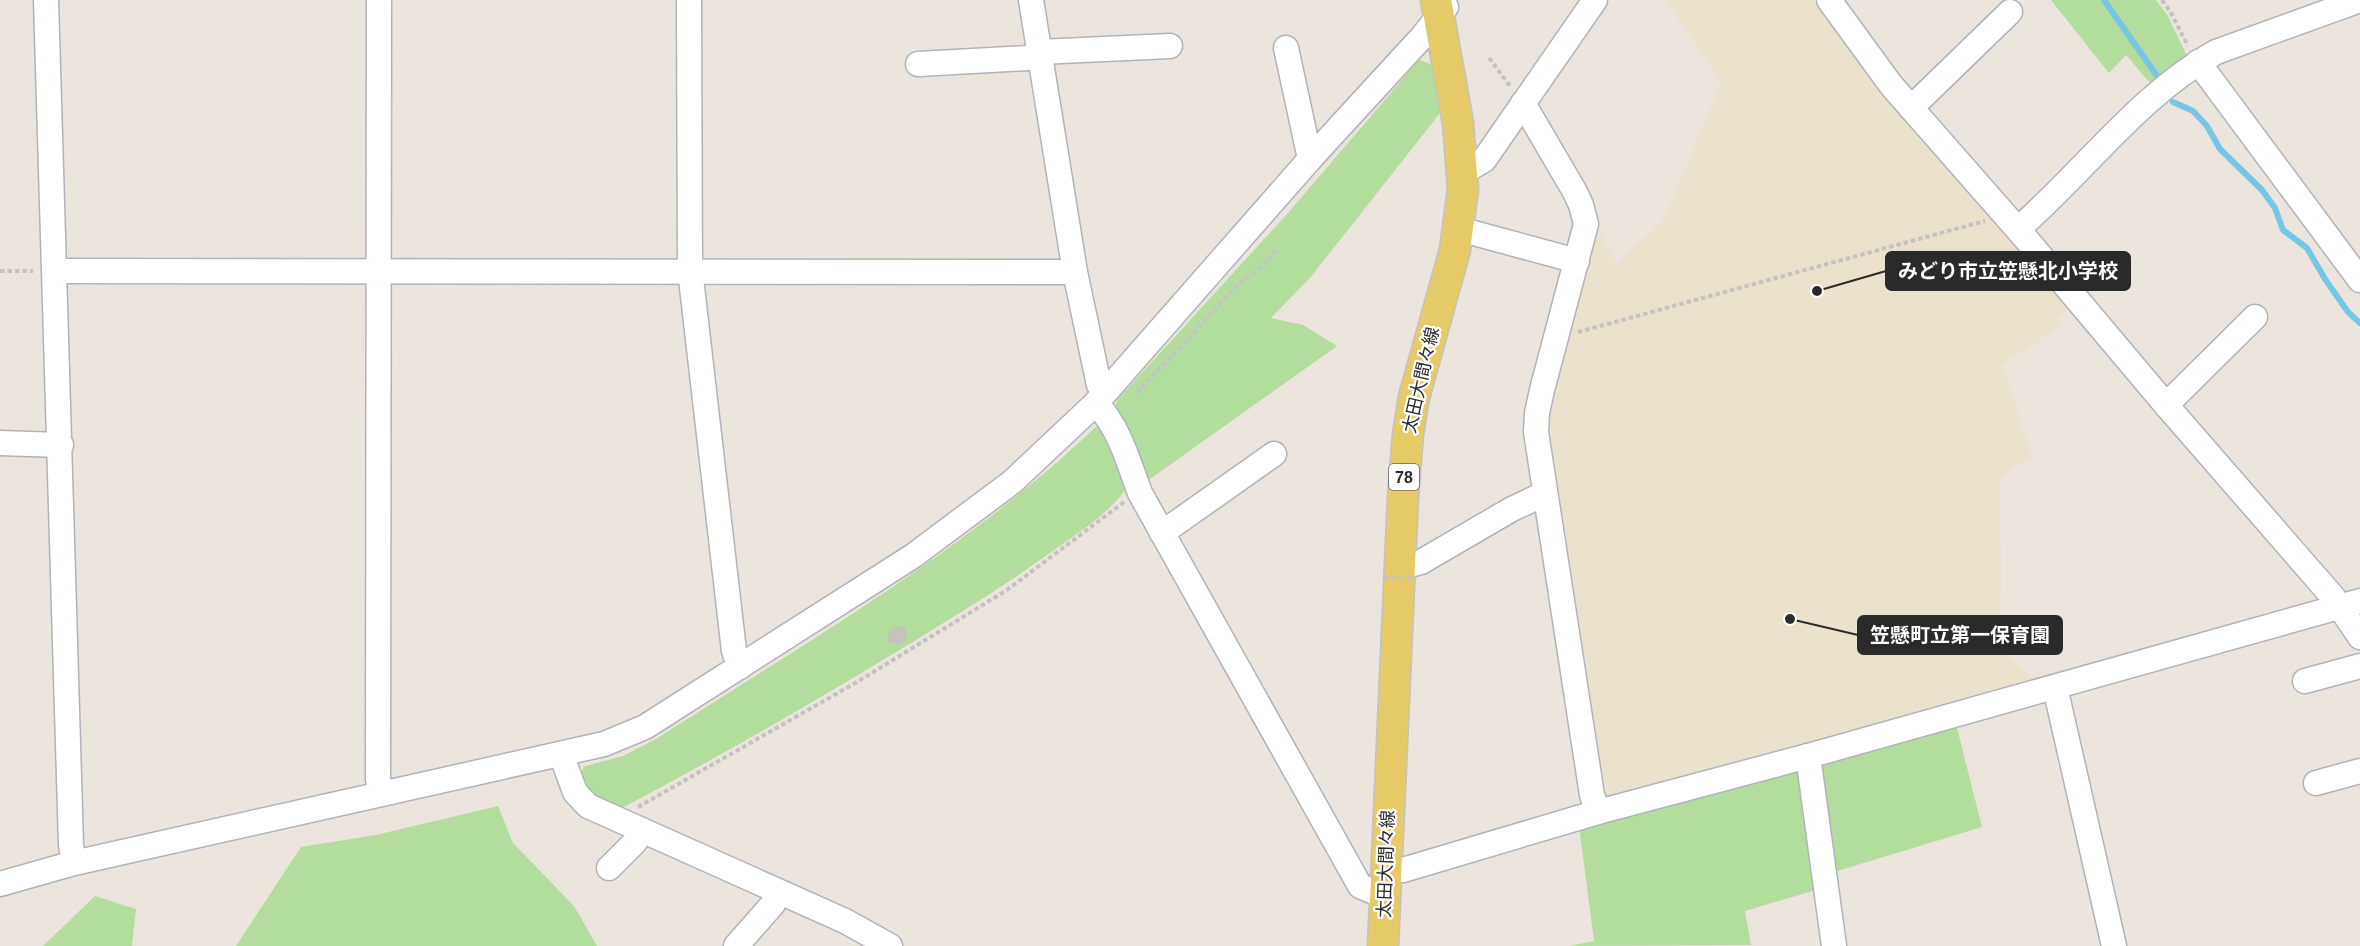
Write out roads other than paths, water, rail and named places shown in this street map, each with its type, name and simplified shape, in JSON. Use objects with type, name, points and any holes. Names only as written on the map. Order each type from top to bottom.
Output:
[{"type":"main road","name":"太田大間々線","points":[[1383,946],[1405,460],[1414,397],[1459,229],[1463,172],[1442,5]]},
{"type":"street","points":[[46,0],[61,445],[71,845],[74,863]]},
{"type":"street","points":[[379,0],[378,779],[381,793]]},
{"type":"street","points":[[689,0],[690,270],[734,651],[740,667]]},
{"type":"street","points":[[1031,0],[1075,272],[1100,397],[1123,445],[1140,493],[1360,886],[1374,892],[1385,881],[1403,870],[1598,812],[1808,756],[2350,604]]},
{"type":"street","points":[[1463,172],[1484,160],[1594,0]]},
{"type":"street","points":[[2018,229],[2147,102],[2198,62],[2216,52],[2360,0]]},
{"type":"street","points":[[1838,4],[1875,64],[1911,108],[2018,229],[2166,405],[2350,604],[2360,637]]},
{"type":"street","points":[[0,884],[74,863],[604,744],[645,727],[913,556],[1012,482],[1100,397],[1442,5]]},
{"type":"street","points":[[1911,108],[2010,12]]},
{"type":"street","points":[[918,64],[1028,58],[1039,51],[1170,46]]},
{"type":"street","points":[[1286,48],[1310,159]]},
{"type":"street","points":[[2198,62],[2360,280]]},
{"type":"street","points":[[1524,104],[1575,192],[1586,224],[1537,413],[1536,432],[1592,795],[1598,812]]},
{"type":"street","points":[[1459,229],[1577,261]]},
{"type":"street","points":[[55,271],[1075,272]]},
{"type":"street","points":[[2166,405],[2182,392],[2255,317]]},
{"type":"street","points":[[0,442],[61,445]]},
{"type":"street","points":[[1162,533],[1274,454]]},
{"type":"street","points":[[1400,573],[1410,565],[1421,562],[1512,509],[1544,494]]},
{"type":"street","points":[[2305,681],[2360,666]]},
{"type":"street","points":[[2055,687],[2114,946]]},
{"type":"street","points":[[561,754],[566,772],[581,801],[633,827],[845,921],[890,946]]},
{"type":"street","points":[[1808,756],[1834,946]]},
{"type":"street","points":[[2316,783],[2360,771]]},
{"type":"street","points":[[609,868],[635,842],[633,827]]},
{"type":"street","points":[[736,946],[773,904],[779,892]]},
{"type":"waterway","points":[[2104,0],[2157,76]]},
{"type":"waterway","points":[[2173,102],[2193,111],[2207,126],[2220,149],[2262,190],[2275,208],[2283,230],[2307,248],[2348,312],[2360,323]]},
{"type":"place","name":"みどり市立笠懸北小学校","points":[[1817,291]]},
{"type":"place","name":"笠懸町立第一保育園","points":[[1790,619]]}]
